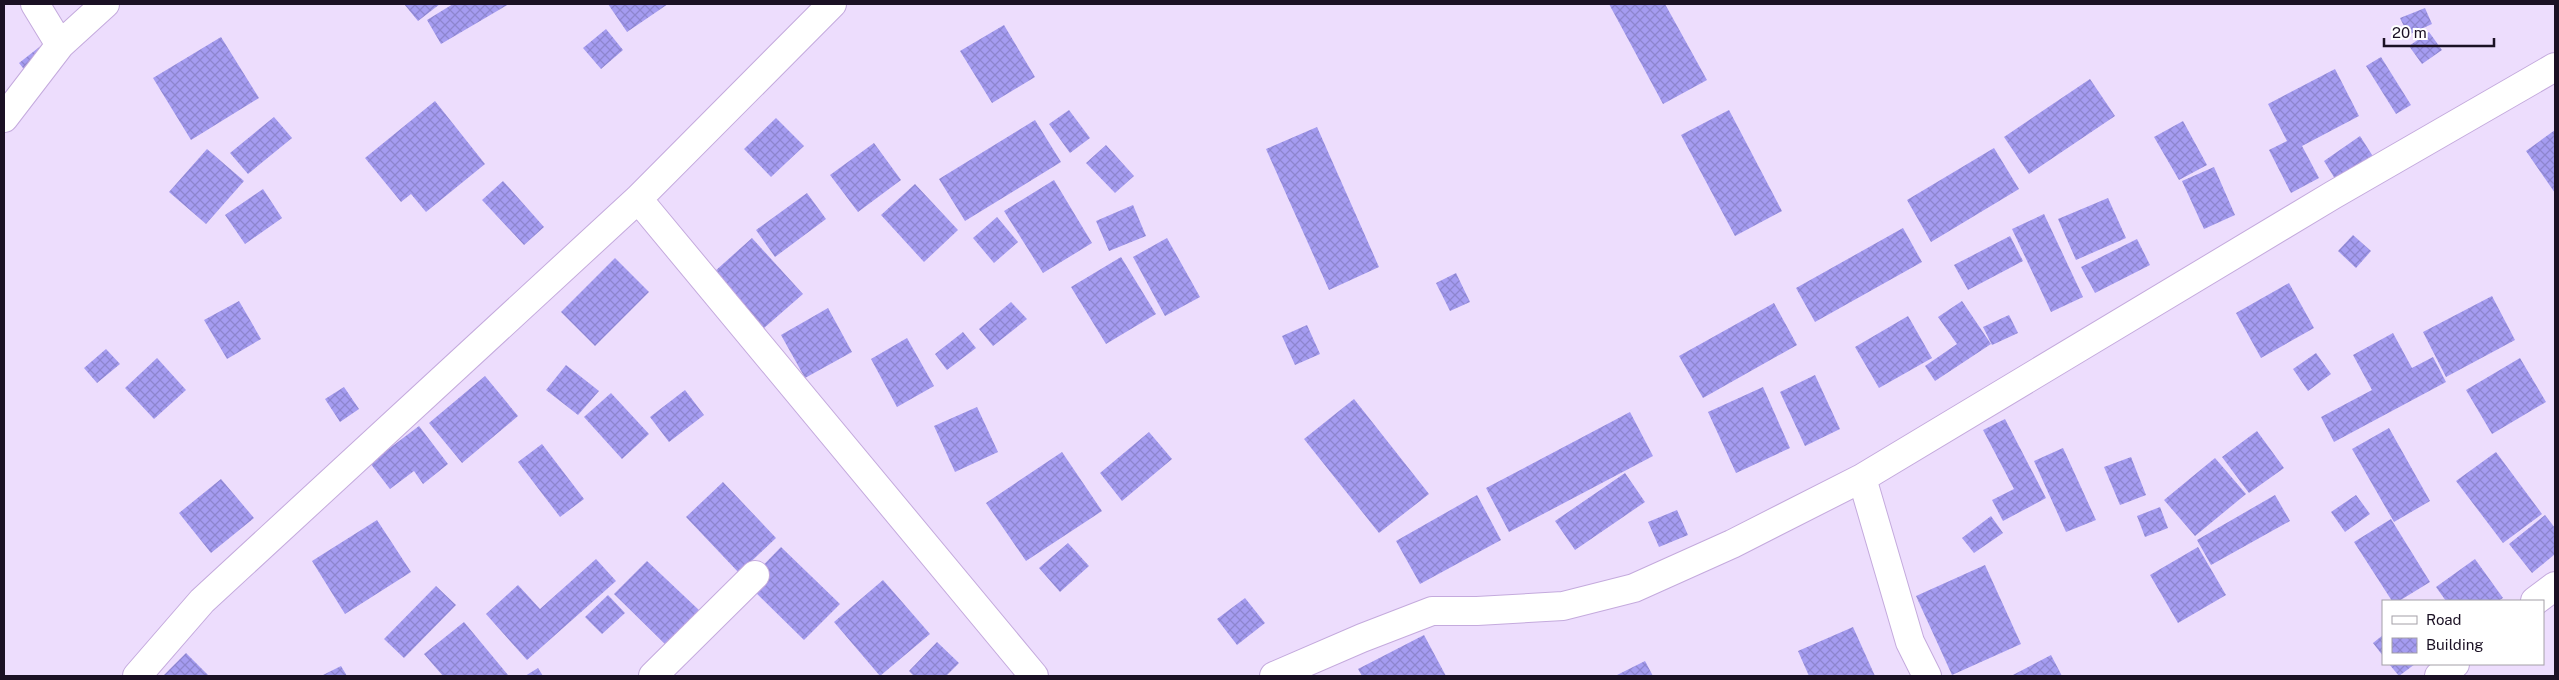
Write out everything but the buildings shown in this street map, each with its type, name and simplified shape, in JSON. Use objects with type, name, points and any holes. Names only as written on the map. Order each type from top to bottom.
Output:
[{"type":"street","points":[[35,4],[60,44]]},
{"type":"street","points":[[4,118],[60,44],[105,4]]},
{"type":"street","points":[[137,676],[202,601],[638,199],[832,4]]},
{"type":"street","points":[[1274,676],[1362,638],[1432,611],[1477,611],[1563,606],[1634,588],[1732,544],[1862,478],[2333,195],[2555,67]]},
{"type":"street","points":[[638,199],[1034,676]]},
{"type":"street","points":[[1862,478],[1910,642],[1927,676]]},
{"type":"street","points":[[653,676],[755,575]]},
{"type":"street","points":[[2536,600],[2555,586]]},
{"type":"street","points":[[2439,676],[2454,665]]}]
